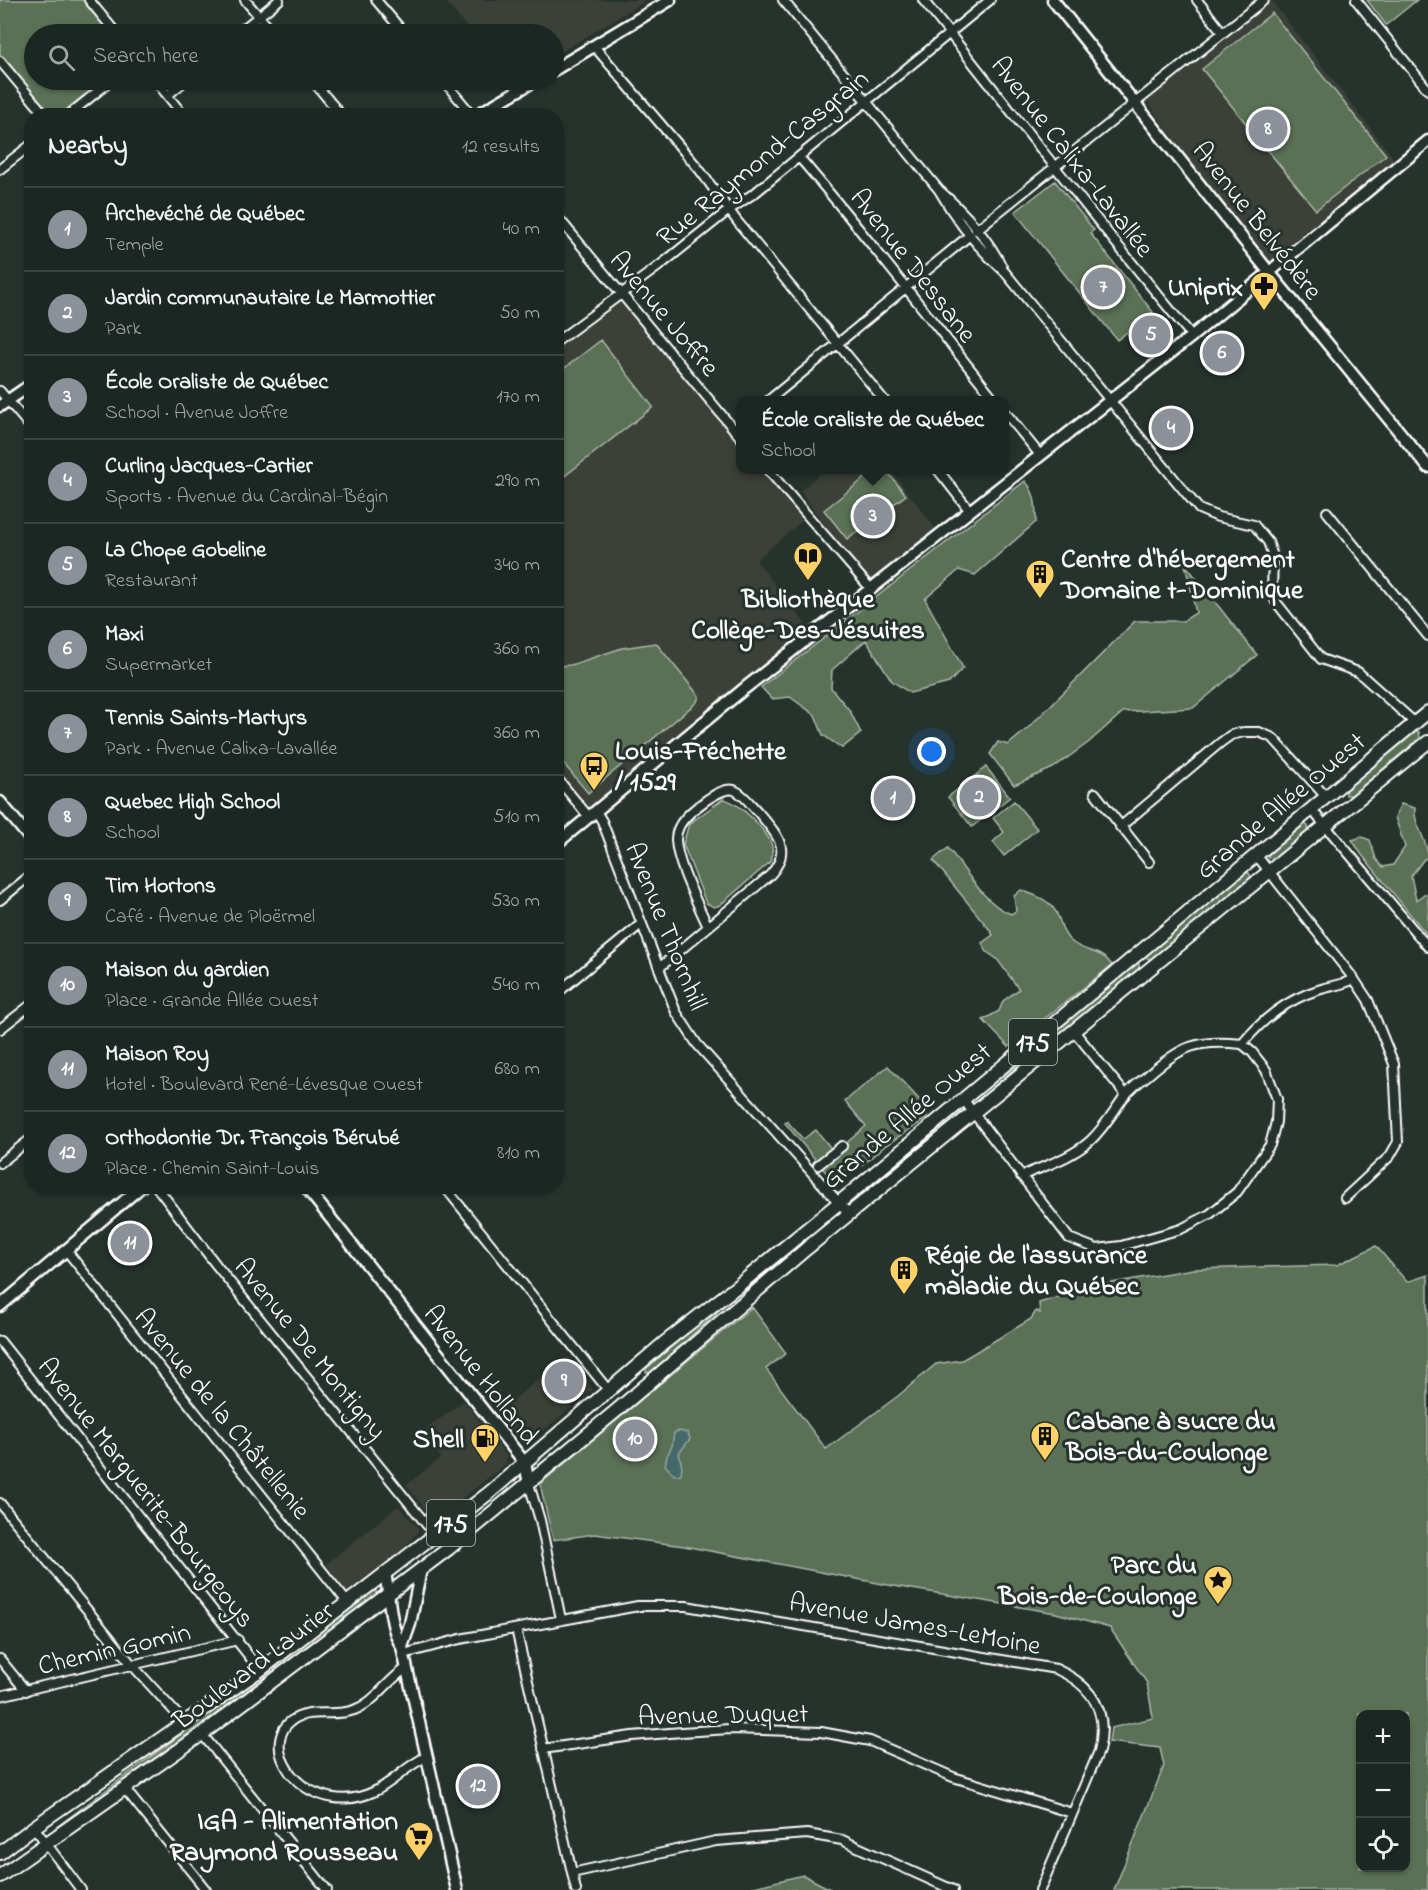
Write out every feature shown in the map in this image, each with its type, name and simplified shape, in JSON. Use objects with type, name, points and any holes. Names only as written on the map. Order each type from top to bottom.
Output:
[{"type":"main road","points":[[564,64],[670,0]]},
{"type":"main road","name":"Avenue Belvédère","points":[[1053,0],[1136,101],[1269,272],[1428,467]]},
{"type":"main road","points":[[488,108],[519,90]]},
{"type":"main road","points":[[564,837],[734,696],[1192,336],[1428,141]]},
{"type":"main road","points":[[4,403],[24,389]]},
{"type":"main road","name":"Grande Allée Ouest","points":[[525,1463],[663,1343],[840,1203],[1428,712]]},
{"type":"main road","name":"Grande Allée Ouest","points":[[529,1484],[849,1214],[1428,742]]},
{"type":"main road","points":[[0,802],[24,831]]},
{"type":"main road","points":[[1138,955],[1150,969]]},
{"type":"main road","points":[[0,1306],[132,1194]]},
{"type":"main road","name":"Avenue Holland","points":[[311,1194],[525,1463],[529,1484]]},
{"type":"main road","name":"Boulevard Laurier","points":[[0,1853],[260,1670],[525,1463]]},
{"type":"main road","name":"Boulevard Laurier","points":[[0,1876],[202,1734],[421,1569],[529,1484]]},
{"type":"main road","points":[[403,1651],[421,1569]]},
{"type":"main road","points":[[385,1573],[389,1604],[403,1651],[457,1890]]},
{"type":"street","points":[[89,0],[109,24]]},
{"type":"street","points":[[245,0],[266,24]]},
{"type":"street","points":[[249,24],[279,0]]},
{"type":"street","points":[[376,0],[396,24]]},
{"type":"street","points":[[783,0],[939,190],[949,208],[973,232],[989,258],[1004,271],[1199,508],[1218,518],[1254,525],[1268,542],[1273,556],[1272,592],[1276,602],[1321,659],[1358,672],[1414,722]]},
{"type":"street","name":"Avenue Calixa-Lavallée","points":[[923,0],[1098,224],[1192,336]]},
{"type":"street","name":"Rue Raymond-Casgrain","points":[[564,336],[756,192],[990,0]]},
{"type":"street","points":[[1197,0],[1223,33]]},
{"type":"street","points":[[774,396],[973,232],[1264,0]]},
{"type":"street","points":[[1356,0],[1428,90]]},
{"type":"street","points":[[594,46],[699,170],[881,396]]},
{"type":"street","points":[[0,61],[24,90]]},
{"type":"street","points":[[24,90],[39,108]]},
{"type":"street","points":[[77,108],[100,90]]},
{"type":"street","points":[[164,90],[178,108]]},
{"type":"street","points":[[168,95],[174,90]]},
{"type":"street","points":[[320,90],[335,108]]},
{"type":"street","points":[[452,90],[467,108]]},
{"type":"street","points":[[0,169],[24,150]]},
{"type":"street","name":"Avenue Dessane","points":[[799,157],[860,228],[904,288],[992,396]]},
{"type":"street","name":"Avenue Joffre","points":[[564,225],[736,432]]},
{"type":"street","points":[[0,391],[4,403],[24,422]]},
{"type":"street","points":[[1009,417],[1040,455]]},
{"type":"street","points":[[771,474],[871,589]]},
{"type":"street","points":[[941,474],[970,510]]},
{"type":"street","points":[[1327,512],[1428,636]]},
{"type":"street","points":[[1120,827],[1231,735],[1244,732],[1258,732],[1272,738],[1327,798]]},
{"type":"street","name":"Avenue Thornhill","points":[[564,785],[602,821],[676,1012],[697,1044],[849,1214]]},
{"type":"street","points":[[659,968],[708,927],[770,874],[777,867],[781,858],[782,848],[778,836],[747,800],[734,790],[724,790],[698,807],[685,819],[676,838],[681,861],[708,927]]},
{"type":"street","points":[[1095,793],[1149,862]]},
{"type":"street","points":[[1312,810],[1428,947]]},
{"type":"street","points":[[1257,856],[1368,1000],[1394,1064],[1398,1142],[1389,1156],[1345,1198]]},
{"type":"street","points":[[0,900],[24,880]]},
{"type":"street","points":[[564,987],[641,924]]},
{"type":"street","points":[[1242,1044],[1260,1024],[1291,1001],[1317,990],[1347,983],[1354,979]]},
{"type":"street","points":[[0,1029],[24,1010]]},
{"type":"street","points":[[1074,1032],[1126,1095]]},
{"type":"street","points":[[963,1099],[974,1112],[1021,1176],[1069,1238],[1096,1249],[1121,1246],[1181,1229],[1210,1214],[1238,1192],[1270,1145],[1276,1122],[1277,1099],[1266,1070],[1252,1052],[1242,1044],[1203,1043],[1174,1053],[1126,1095],[1108,1121],[1090,1141],[1064,1158],[1021,1176]]},
{"type":"street","points":[[0,1163],[24,1144]]},
{"type":"street","points":[[818,1165],[842,1146]]},
{"type":"street","name":"Avenue De Montigny","points":[[162,1194],[217,1266],[435,1535]]},
{"type":"street","points":[[450,1194],[609,1391]]},
{"type":"street","name":"Avenue de la Châtellenie","points":[[66,1250],[347,1602]]},
{"type":"street","name":"Avenue Marguerite-Bourgeoys","points":[[0,1341],[260,1670]]},
{"type":"street","name":"Avenue Holland","points":[[529,1484],[540,1520],[561,1619]]},
{"type":"street","points":[[0,1503],[133,1666],[185,1723]]},
{"type":"street","name":"Avenue James-LeMoine","points":[[403,1651],[638,1606],[686,1606],[1056,1669],[1070,1675],[1085,1686],[1093,1697],[1101,1715],[1103,1735],[1099,1751],[1040,1890]]},
{"type":"street","points":[[516,1629],[576,1890]]},
{"type":"street","name":"Chemin Gomin","points":[[0,1696],[238,1640]]},
{"type":"street","points":[[0,1659],[26,1691]]},
{"type":"street","points":[[407,1668],[387,1684],[372,1701],[353,1711],[314,1713],[291,1721],[279,1743],[280,1755],[299,1782],[314,1793],[345,1798],[360,1797],[374,1792],[400,1776],[414,1762],[426,1757]]},
{"type":"street","name":"Avenue Duquet","points":[[543,1749],[632,1736],[701,1730],[820,1732],[870,1741],[953,1777],[1072,1813]]},
{"type":"street","points":[[202,1734],[327,1890]]},
{"type":"street","points":[[125,1789],[206,1890]]},
{"type":"street","points":[[34,1827],[81,1890]]},
{"type":"street","points":[[572,1873],[716,1841],[807,1834],[842,1840],[953,1890]]},
{"type":"shaded area","points":[[444,0],[647,0],[564,50],[564,24],[464,24]]},
{"type":"shaded area","points":[[1264,0],[1271,0],[1398,164],[1269,272],[1148,100]]},
{"type":"shaded area","points":[[621,293],[736,432],[736,474],[771,474],[808,516],[756,560],[813,634],[589,817],[564,786],[564,336]]},
{"type":"shaded area","points":[[819,474],[893,474],[940,534],[871,589],[800,491]]},
{"type":"shaded area","points":[[568,1357],[593,1390],[528,1443],[521,1442],[497,1412]]},
{"type":"shaded area","points":[[464,1401],[506,1455],[507,1463],[437,1518],[431,1517],[406,1485],[441,1458],[422,1432]]},
{"type":"shaded area","points":[[398,1506],[418,1528],[418,1532],[404,1548],[347,1592],[326,1564]]},
{"type":"green space","points":[[0,0],[89,0],[109,24],[24,24],[24,89],[0,60]]},
{"type":"green space","points":[[1367,0],[1417,0],[1386,25]]},
{"type":"green space","points":[[1272,13],[1386,155],[1316,210],[1202,69]]},
{"type":"green space","points":[[25,90],[99,90],[76,108],[40,108]]},
{"type":"green space","points":[[1055,181],[1094,230],[1090,233],[1153,312],[1117,340],[1015,212]]},
{"type":"green space","points":[[601,340],[653,407],[564,477],[564,369]]},
{"type":"green space","points":[[870,474],[889,474],[906,495],[847,539],[824,510]]},
{"type":"green space","points":[[1025,481],[1033,495],[1036,522],[975,575],[959,570],[925,599],[963,668],[949,683],[910,693],[892,681],[866,640],[832,670],[831,688],[850,711],[861,733],[842,748],[823,735],[815,715],[790,697],[772,699],[761,687]]},
{"type":"green space","points":[[1185,564],[1257,655],[1193,708],[1123,712],[1088,743],[1053,768],[1014,785],[990,754],[998,742],[1008,745],[1029,727],[1135,621],[1183,621],[1196,613]]},
{"type":"green space","points":[[656,643],[699,696],[697,702],[588,793],[564,764],[564,666],[622,648]]},
{"type":"green space","points":[[1416,731],[1419,732],[1420,738],[1352,795],[1346,795],[1346,787]]},
{"type":"green space","points":[[986,767],[1010,797],[972,827],[948,797]]},
{"type":"green space","points":[[723,799],[736,805],[757,823],[768,837],[772,852],[770,862],[720,905],[714,907],[706,903],[683,844],[689,824]]},
{"type":"green space","points":[[1014,801],[1037,829],[1004,856],[993,842],[1004,832],[993,818]]},
{"type":"green space","points":[[1401,804],[1415,808],[1416,820],[1426,845],[1428,858],[1424,859],[1411,876],[1416,900],[1428,894],[1428,936],[1352,840],[1362,837],[1370,840],[1376,859],[1383,867],[1393,865],[1405,847],[1395,817]]},
{"type":"green space","points":[[1303,823],[1308,826],[1308,831],[1273,859],[1268,858],[1268,852]]},
{"type":"green space","points":[[948,848],[976,886],[992,903],[1011,914],[1016,911],[1014,896],[1021,890],[1039,897],[1054,909],[1068,938],[1077,946],[1108,960],[1112,965],[1009,1047],[983,1020],[999,1011],[1003,1001],[1019,989],[982,943],[993,935],[990,930],[933,860]]},
{"type":"green space","points":[[1244,872],[1249,873],[1251,878],[1153,959],[1146,957],[1147,952]]},
{"type":"green space","points":[[1136,963],[1139,964],[1139,969],[979,1099],[1017,1066],[1037,1044]]},
{"type":"green space","points":[[888,1066],[927,1108],[927,1118],[886,1145],[861,1166],[858,1163],[847,1172],[849,1176],[835,1182],[785,1123],[787,1121],[803,1139],[816,1130],[835,1153],[866,1126],[845,1101]]},
{"type":"green space","points":[[958,1110],[961,1113],[959,1116],[882,1177],[935,1126]]},
{"type":"green space","name":"Parc du Bois-de-Coulonge","points":[[1376,1246],[1407,1282],[1428,1275],[1428,1890],[1114,1890],[1164,1766],[1160,1748],[1109,1742],[1111,1728],[1153,1718],[1147,1683],[1110,1628],[1056,1613],[888,1585],[684,1546],[595,1534],[553,1540],[540,1484],[752,1307],[786,1353],[766,1369],[826,1449],[898,1396],[936,1364],[962,1360],[1031,1319],[1036,1311],[1040,1313],[1039,1303],[1094,1286],[1193,1269],[1337,1265]]},
{"type":"green space","points":[[732,1295],[734,1297],[650,1373],[646,1372],[646,1369]]},
{"type":"green space","points":[[375,1588],[377,1595],[277,1669],[274,1666]]},
{"type":"green space","points":[[269,1669],[272,1673],[55,1828]]},
{"type":"green space","points":[[803,1875],[832,1890],[742,1890]]},
{"type":"water","points":[[679,1431],[688,1433],[690,1439],[679,1453],[681,1474],[674,1475],[665,1465],[674,1433]]},
{"type":"place","name":"Quebec High School","points":[[1268,129]]},
{"type":"place","name":"Tennis Saints-Martyrs","points":[[1103,287]]},
{"type":"place","name":"Uniprix","points":[[1264,312]]},
{"type":"place","name":"La Chope Gobeline","points":[[1151,335]]},
{"type":"place","name":"Maxi","points":[[1222,353]]},
{"type":"place","name":"Curling Jacques-Cartier","points":[[1171,428]]},
{"type":"place","name":"École Oraliste de Québec","points":[[873,516]]},
{"type":"place","name":"Bibliothèque Collège-Des-Jésuites","points":[[808,582]]},
{"type":"place","name":"Centre d'hébergement Domaine t-Dominique","points":[[1040,600]]},
{"type":"place","name":"Louis-Fréchette / 1529","points":[[594,792]]},
{"type":"place","name":"Jardin communautaire Le Marmottier","points":[[979,797]]},
{"type":"place","name":"Archevéché de Québec","points":[[893,798]]},
{"type":"place","name":"Maison Roy","points":[[130,1243]]},
{"type":"place","name":"Régie de l'assurance maladie du Québec","points":[[904,1296]]},
{"type":"place","name":"Tim Hortons","points":[[564,1381]]},
{"type":"place","name":"Maison du gardien","points":[[635,1439]]},
{"type":"place","name":"Cabane à sucre du Bois-du-Coulonge","points":[[1045,1462]]},
{"type":"place","name":"Shell","points":[[485,1464]]},
{"type":"place","name":"Parc du Bois-de-Coulonge","points":[[1218,1606]]},
{"type":"place","name":"Orthodontie Dr. François Bérubé","points":[[478,1786]]},
{"type":"place","name":"IGA - Alimentation Raymond Rousseau","points":[[419,1862]]}]
